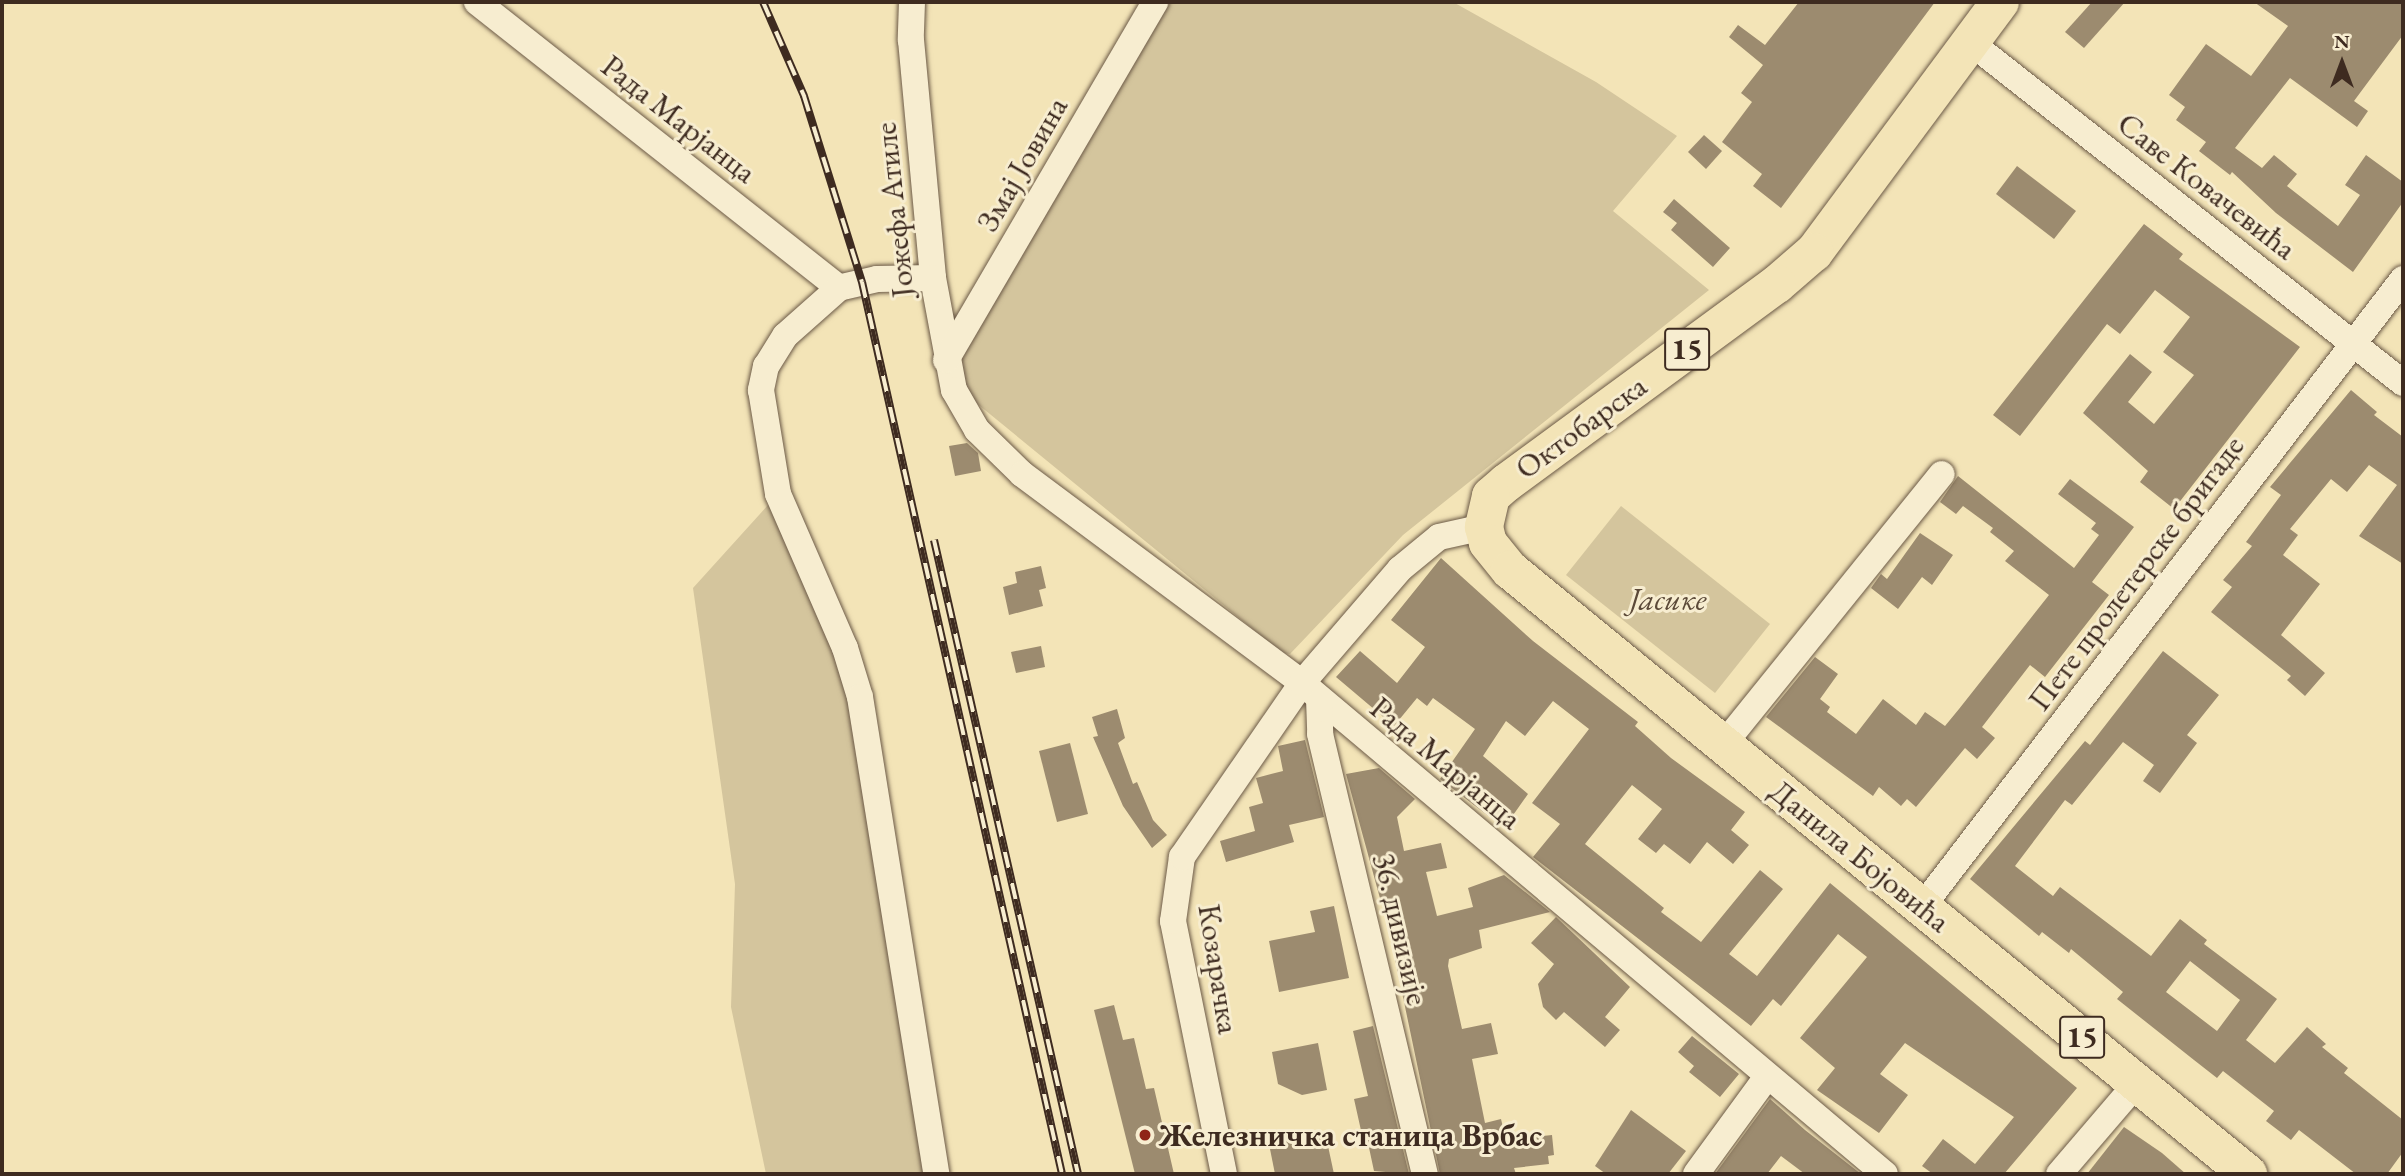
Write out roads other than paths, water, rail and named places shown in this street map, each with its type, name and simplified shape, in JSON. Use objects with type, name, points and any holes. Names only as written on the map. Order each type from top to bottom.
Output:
[{"type":"main road","name":"Октобарска","points":[[1484,527],[1491,496],[1506,483],[1777,284],[1814,251],[2000,2]]},
{"type":"main road","name":"Данила Бојовића","points":[[1484,527],[1488,542],[1510,570],[2248,1174]]},
{"type":"street","name":"Рада Марјанца","points":[[477,2],[839,288]]},
{"type":"street","name":"Јожефа Атиле","points":[[912,2],[912,54],[933,278],[946,360],[961,409]]},
{"type":"street","name":"Змај Јовина","points":[[946,360],[1155,2]]},
{"type":"street","name":"Саве Ковачевића","points":[[1970,41],[2403,383]]},
{"type":"street","points":[[933,278],[877,279],[839,288],[813,308],[773,352],[763,375],[761,409],[778,494],[845,648],[860,697],[936,1174]]},
{"type":"street","name":"Пете пролетерске бригаде","points":[[1922,907],[2403,279]]},
{"type":"street","name":"Рада Марјанца","points":[[961,409],[1022,474],[1310,691],[1766,1077],[1885,1174]]},
{"type":"street","points":[[1723,745],[1942,474]]},
{"type":"street","points":[[1310,691],[1423,547],[1439,537],[1484,527]]},
{"type":"street","name":"Козарачка","points":[[1224,1174],[1173,921],[1176,876],[1191,839],[1310,691]]},
{"type":"street","name":"36. дивизије","points":[[1310,691],[1425,1174]]},
{"type":"street","points":[[1696,1174],[1766,1077]]},
{"type":"street","points":[[2059,1174],[2137,1083]]},
{"type":"railway","points":[[763,2],[804,96],[862,282],[1062,1174]]},
{"type":"railway","points":[[934,540],[1078,1174]]},
{"type":"place","name":"Железничка станица Врбас","points":[[1145,1135]]},
{"type":"park label","name":"Јасике","points":[[1668,599]]}]
